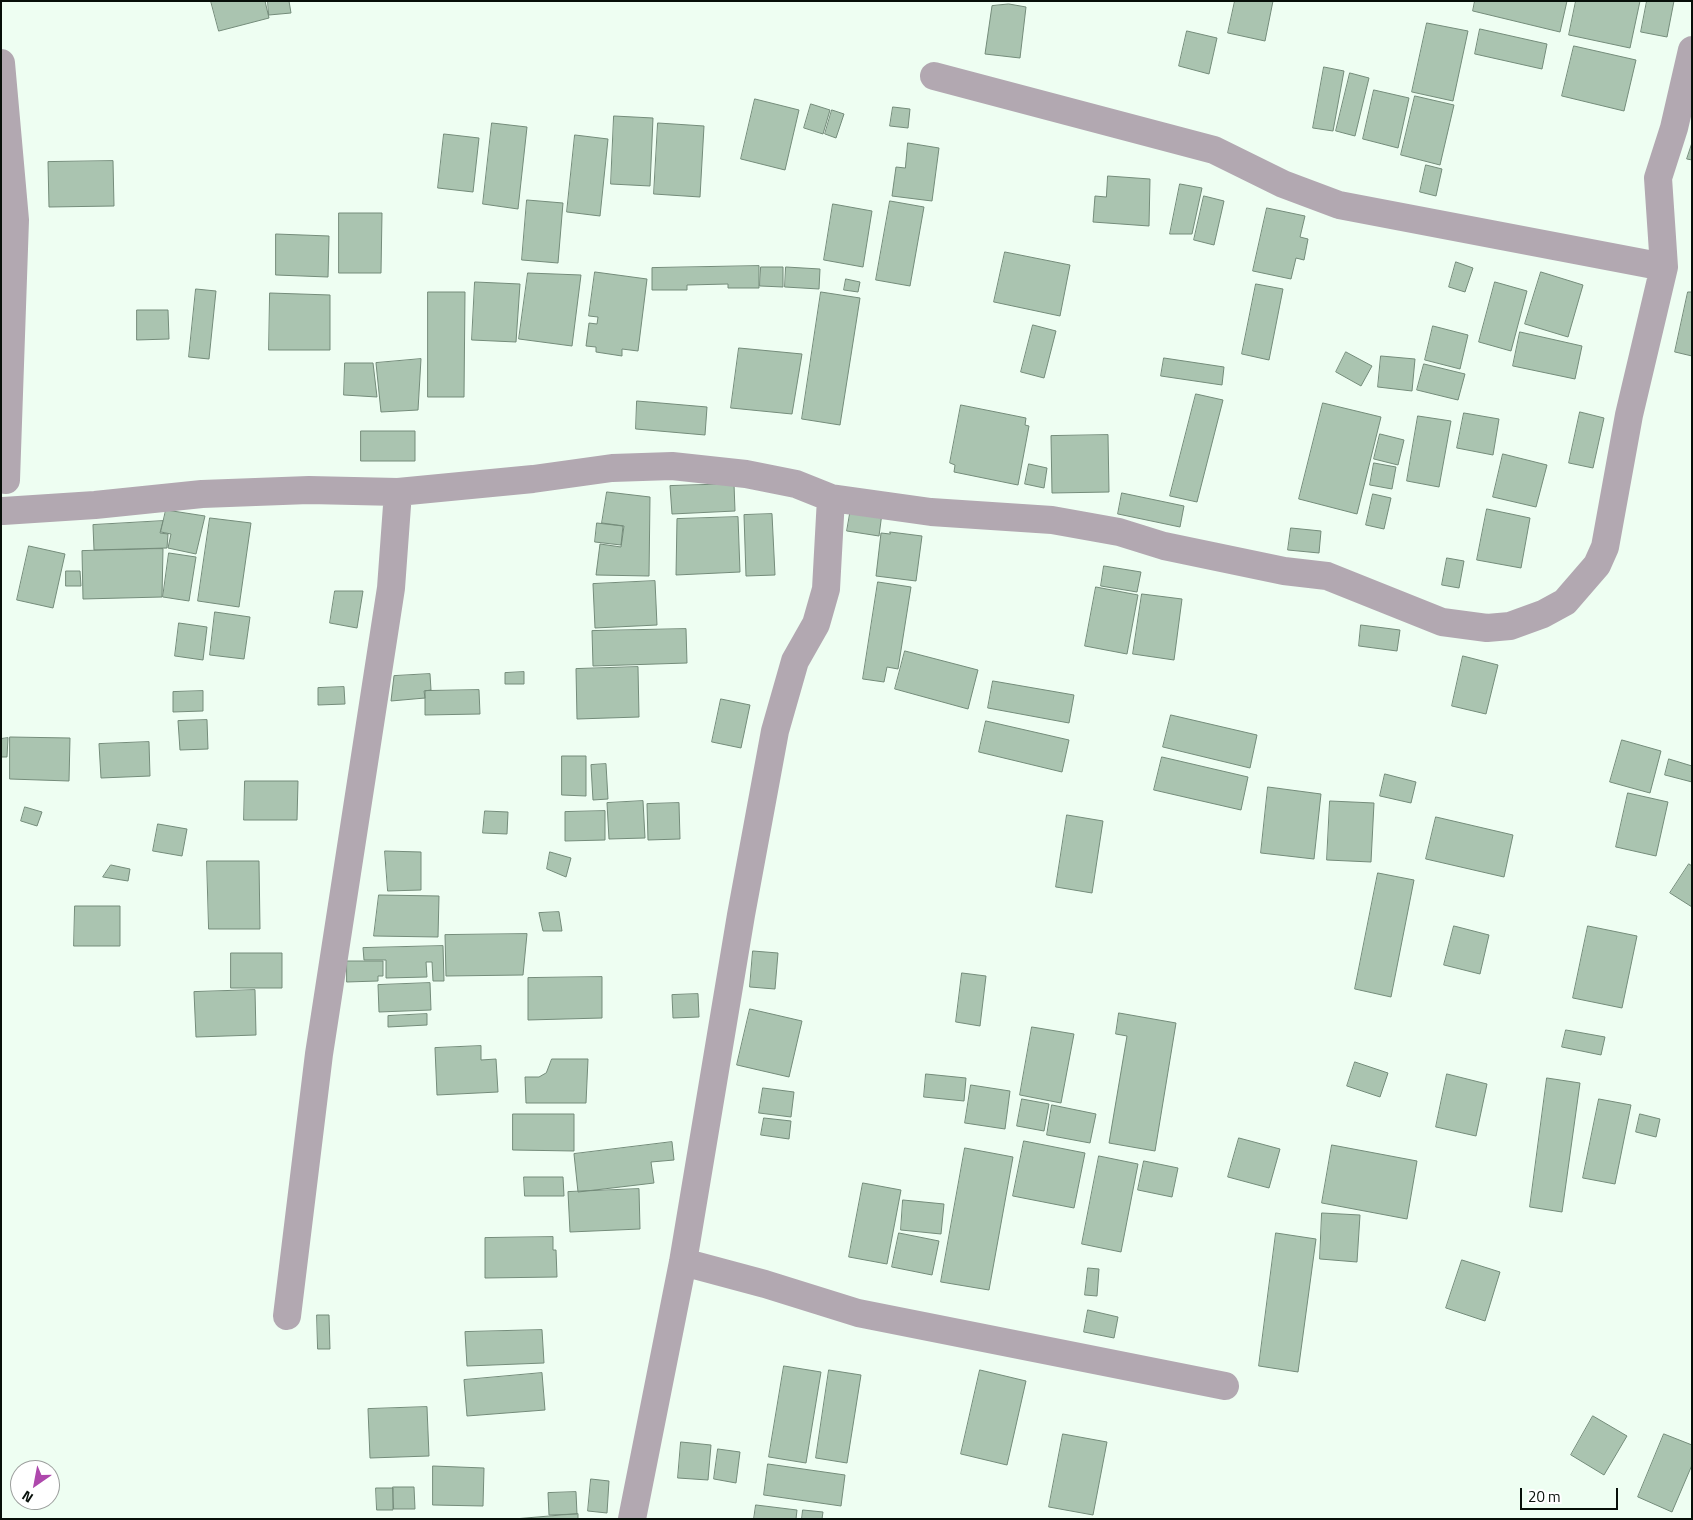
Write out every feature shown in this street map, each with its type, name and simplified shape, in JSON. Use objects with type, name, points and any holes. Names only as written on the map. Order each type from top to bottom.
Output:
[{"type":"street","points":[[1,63],[16,220],[2,516],[202,494],[309,490],[398,492],[533,479],[612,468],[672,466],[746,474],[796,484],[832,498],[931,512],[1052,520],[1119,532],[1164,546],[1284,571],[1327,576],[1442,622],[1487,628],[1510,626],[1543,614],[1565,602],[1597,565],[1605,547],[1629,415],[1664,267],[1658,178],[1674,128],[1692,50]]},
{"type":"street","points":[[934,76],[1214,150],[1283,184],[1339,205],[1664,267]]},
{"type":"street","points":[[287,1316],[319,1054],[392,588],[398,492]]},
{"type":"street","points":[[632,1519],[683,1262],[741,915],[775,731],[785,688],[795,661],[816,624],[826,589],[832,498]]},
{"type":"street","points":[[683,1262],[765,1284],[858,1313],[1225,1386]]},
{"type":"building","points":[[211,1],[265,1],[269,18],[219,31]]},
{"type":"building","points":[[268,1],[289,1],[291,13],[269,15]]},
{"type":"building","points":[[1235,1],[1273,1],[1265,41],[1228,33]]},
{"type":"building","points":[[1475,1],[1567,1],[1560,32],[1473,11]]},
{"type":"building","points":[[1576,1],[1640,1],[1630,48],[1569,35]]},
{"type":"building","points":[[1647,1],[1674,1],[1667,37],[1641,32]]},
{"type":"building","points":[[1009,4],[1026,7],[1020,58],[985,54],[992,6]]},
{"type":"building","points":[[1427,23],[1468,31],[1453,101],[1412,92]]},
{"type":"building","points":[[1480,29],[1547,44],[1542,69],[1475,54]]},
{"type":"building","points":[[1187,31],[1217,38],[1209,74],[1179,66]]},
{"type":"building","points":[[1574,46],[1636,60],[1624,111],[1562,96]]},
{"type":"building","points":[[1324,67],[1344,71],[1333,131],[1313,128]]},
{"type":"building","points":[[1350,73],[1369,78],[1355,136],[1336,131]]},
{"type":"building","points":[[1374,90],[1409,98],[1398,148],[1363,139]]},
{"type":"building","points":[[1415,96],[1454,105],[1440,165],[1401,155]]},
{"type":"building","points":[[755,99],[799,110],[785,170],[741,159]]},
{"type":"building","points":[[811,104],[830,110],[823,134],[804,128]]},
{"type":"building","points":[[893,107],[910,109],[908,128],[890,126]]},
{"type":"building","points":[[832,110],[844,114],[836,138],[825,134]]},
{"type":"building","points":[[614,116],[653,118],[650,186],[611,184]]},
{"type":"building","points":[[492,123],[527,127],[518,209],[483,204]]},
{"type":"building","points":[[658,123],[704,126],[700,197],[654,194]]},
{"type":"building","points":[[444,134],[479,138],[473,192],[438,188]]},
{"type":"building","points":[[575,135],[608,139],[600,216],[567,212]]},
{"type":"building","points":[[908,143],[939,148],[932,201],[892,196],[896,167],[905,168]]},
{"type":"building","points":[[1692,143],[1692,160],[1687,159]]},
{"type":"building","points":[[113,161],[114,206],[49,207],[48,162]]},
{"type":"building","points":[[1426,165],[1442,169],[1436,196],[1420,192]]},
{"type":"building","points":[[1108,176],[1150,179],[1149,226],[1093,222],[1095,196],[1106,197]]},
{"type":"building","points":[[1180,184],[1202,188],[1192,234],[1170,234]]},
{"type":"building","points":[[1204,196],[1224,201],[1214,245],[1194,240]]},
{"type":"building","points":[[527,200],[563,203],[558,263],[522,260]]},
{"type":"building","points":[[890,201],[924,207],[910,286],[876,280]]},
{"type":"building","points":[[833,204],[872,211],[863,267],[824,260]]},
{"type":"building","points":[[1267,208],[1305,216],[1300,237],[1308,239],[1304,260],[1296,258],[1291,279],[1253,271]]},
{"type":"building","points":[[339,213],[382,213],[381,273],[339,273]]},
{"type":"building","points":[[276,234],[329,236],[328,277],[276,275]]},
{"type":"building","points":[[1005,252],[1070,265],[1060,316],[994,302]]},
{"type":"building","points":[[1456,262],[1473,268],[1465,292],[1449,287]]},
{"type":"building","points":[[759,266],[759,288],[728,288],[728,284],[687,285],[687,290],[652,290],[652,268]]},
{"type":"building","points":[[761,267],[783,267],[783,287],[760,286]]},
{"type":"building","points":[[786,267],[820,269],[819,289],[785,287]]},
{"type":"building","points":[[595,272],[647,279],[638,351],[622,349],[622,356],[596,352],[596,347],[586,346],[589,323],[597,324],[598,317],[589,316]]},
{"type":"building","points":[[1541,272],[1583,285],[1568,337],[1525,324]]},
{"type":"building","points":[[528,273],[581,275],[572,346],[519,339]]},
{"type":"building","points":[[846,279],[860,282],[858,292],[844,290]]},
{"type":"building","points":[[475,282],[520,284],[516,342],[472,340]]},
{"type":"building","points":[[1495,282],[1527,291],[1511,351],[1479,342]]},
{"type":"building","points":[[1256,284],[1283,289],[1269,360],[1242,354]]},
{"type":"building","points":[[196,289],[216,291],[209,359],[189,357]]},
{"type":"building","points":[[428,292],[465,292],[464,397],[428,397]]},
{"type":"building","points":[[821,292],[860,298],[840,425],[802,419]]},
{"type":"building","points":[[1688,292],[1692,292],[1692,356],[1675,352]]},
{"type":"building","points":[[270,293],[330,295],[330,350],[269,350]]},
{"type":"building","points":[[137,310],[168,310],[169,339],[137,340]]},
{"type":"building","points":[[1033,325],[1056,331],[1044,378],[1021,372]]},
{"type":"building","points":[[1433,326],[1468,335],[1460,369],[1425,360]]},
{"type":"building","points":[[1520,332],[1582,346],[1575,379],[1513,366]]},
{"type":"building","points":[[739,348],[802,354],[792,414],[731,408]]},
{"type":"building","points":[[1346,352],[1372,366],[1361,386],[1336,372]]},
{"type":"building","points":[[1381,356],[1415,359],[1412,391],[1378,387]]},
{"type":"building","points":[[1164,358],[1224,367],[1222,385],[1161,376]]},
{"type":"building","points":[[421,359],[418,410],[381,412],[376,363]]},
{"type":"building","points":[[345,363],[373,363],[377,397],[344,395]]},
{"type":"building","points":[[1424,364],[1465,374],[1458,400],[1417,390]]},
{"type":"building","points":[[1196,394],[1223,400],[1197,502],[1170,496]]},
{"type":"building","points":[[637,401],[707,407],[705,435],[636,429]]},
{"type":"building","points":[[1323,403],[1381,417],[1357,514],[1299,499]]},
{"type":"building","points":[[961,405],[1026,418],[1025,425],[1029,426],[1018,485],[954,472],[955,465],[950,463]]},
{"type":"building","points":[[1580,412],[1604,418],[1593,468],[1569,463]]},
{"type":"building","points":[[1464,413],[1499,419],[1493,455],[1457,448]]},
{"type":"building","points":[[1418,416],[1451,421],[1439,487],[1407,481]]},
{"type":"building","points":[[361,431],[415,431],[415,461],[361,461]]},
{"type":"building","points":[[1380,434],[1404,440],[1398,465],[1374,459]]},
{"type":"building","points":[[1108,435],[1109,492],[1052,493],[1051,436]]},
{"type":"building","points":[[1503,454],[1547,465],[1536,507],[1493,497]]},
{"type":"building","points":[[1374,463],[1396,467],[1392,489],[1370,485]]},
{"type":"building","points":[[1029,464],[1047,468],[1044,488],[1025,484]]},
{"type":"building","points":[[734,484],[735,511],[672,514],[670,486]]},
{"type":"building","points":[[607,492],[650,497],[649,576],[596,575],[600,544],[621,547],[624,526],[602,523]]},
{"type":"building","points":[[1122,493],[1184,506],[1180,527],[1118,514]]},
{"type":"building","points":[[1373,494],[1391,498],[1384,529],[1366,525]]},
{"type":"building","points":[[851,508],[882,513],[879,536],[847,531]]},
{"type":"building","points":[[1487,509],[1530,518],[1521,568],[1477,560]]},
{"type":"building","points":[[166,510],[205,516],[196,554],[168,548],[171,534],[161,532]]},
{"type":"building","points":[[772,514],[775,575],[746,576],[744,515]]},
{"type":"building","points":[[738,517],[740,572],[676,575],[677,519]]},
{"type":"building","points":[[210,518],[251,523],[239,607],[198,601]]},
{"type":"building","points":[[163,521],[160,533],[168,534],[167,548],[94,550],[93,525]]},
{"type":"building","points":[[597,523],[623,526],[621,545],[595,542]]},
{"type":"building","points":[[1291,528],[1321,531],[1319,553],[1288,550]]},
{"type":"building","points":[[890,532],[922,536],[916,581],[876,576],[881,533],[890,534]]},
{"type":"building","points":[[29,546],[65,554],[53,608],[17,600]]},
{"type":"building","points":[[163,549],[162,597],[83,599],[82,551]]},
{"type":"building","points":[[169,553],[196,557],[189,601],[163,597]]},
{"type":"building","points":[[1447,558],[1464,561],[1459,588],[1442,585]]},
{"type":"building","points":[[1104,566],[1141,572],[1137,592],[1101,586]]},
{"type":"building","points":[[66,571],[80,571],[81,586],[66,586]]},
{"type":"building","points":[[655,581],[657,625],[595,628],[593,584]]},
{"type":"building","points":[[878,582],[911,587],[898,669],[887,667],[884,682],[863,679]]},
{"type":"building","points":[[1096,587],[1138,595],[1127,654],[1085,646]]},
{"type":"building","points":[[335,591],[363,591],[357,628],[330,623]]},
{"type":"building","points":[[1142,594],[1182,599],[1174,660],[1133,654]]},
{"type":"building","points":[[215,612],[250,617],[244,659],[210,655]]},
{"type":"building","points":[[179,623],[207,627],[203,660],[175,656]]},
{"type":"building","points":[[1361,625],[1400,630],[1397,651],[1359,646]]},
{"type":"building","points":[[686,629],[687,663],[593,666],[592,631]]},
{"type":"building","points":[[905,651],[978,670],[968,709],[895,689]]},
{"type":"building","points":[[1463,656],[1498,665],[1486,714],[1452,706]]},
{"type":"building","points":[[638,667],[639,717],[577,719],[576,669]]},
{"type":"building","points":[[524,672],[524,684],[505,684],[505,673]]},
{"type":"building","points":[[430,674],[431,690],[424,691],[425,698],[391,701],[394,676]]},
{"type":"building","points":[[993,681],[1074,695],[1069,723],[988,708]]},
{"type":"building","points":[[344,687],[345,704],[318,705],[318,688]]},
{"type":"building","points":[[479,690],[480,714],[425,715],[425,691]]},
{"type":"building","points":[[203,691],[203,711],[173,712],[173,692]]},
{"type":"building","points":[[721,699],[750,705],[741,748],[712,742]]},
{"type":"building","points":[[1171,715],[1257,735],[1250,768],[1163,747]]},
{"type":"building","points":[[207,720],[208,749],[180,750],[178,721]]},
{"type":"building","points":[[986,721],[1069,740],[1062,772],[979,752]]},
{"type":"building","points":[[10,737],[70,738],[69,781],[10,779]]},
{"type":"building","points":[[8,738],[7,757],[1,757],[1,739]]},
{"type":"building","points":[[1622,740],[1661,751],[1650,793],[1610,782]]},
{"type":"building","points":[[149,742],[150,776],[101,778],[99,744]]},
{"type":"building","points":[[562,756],[586,756],[586,796],[562,795]]},
{"type":"building","points":[[1162,757],[1248,777],[1241,810],[1154,790]]},
{"type":"building","points":[[1669,759],[1692,766],[1692,782],[1665,775]]},
{"type":"building","points":[[606,764],[608,799],[593,800],[591,765]]},
{"type":"building","points":[[1385,774],[1416,782],[1411,803],[1380,796]]},
{"type":"building","points":[[245,781],[298,781],[297,820],[244,820]]},
{"type":"building","points":[[1268,787],[1321,794],[1314,859],[1261,853]]},
{"type":"building","points":[[1628,793],[1668,802],[1656,856],[1616,847]]},
{"type":"building","points":[[643,801],[645,838],[609,839],[607,803]]},
{"type":"building","points":[[1330,801],[1374,803],[1371,862],[1327,860]]},
{"type":"building","points":[[679,803],[680,839],[648,840],[647,804]]},
{"type":"building","points":[[25,807],[42,812],[37,826],[21,821]]},
{"type":"building","points":[[485,811],[508,812],[507,834],[483,833]]},
{"type":"building","points":[[605,811],[605,840],[565,841],[565,812]]},
{"type":"building","points":[[1067,815],[1103,821],[1092,893],[1056,887]]},
{"type":"building","points":[[1436,817],[1513,835],[1504,877],[1426,859]]},
{"type":"building","points":[[158,824],[187,829],[182,856],[153,851]]},
{"type":"building","points":[[385,851],[421,852],[421,890],[388,891]]},
{"type":"building","points":[[550,852],[571,858],[566,877],[547,869]]},
{"type":"building","points":[[207,861],[259,861],[260,929],[209,929]]},
{"type":"building","points":[[1689,864],[1692,866],[1692,907],[1670,893]]},
{"type":"building","points":[[111,865],[130,869],[128,881],[103,877]]},
{"type":"building","points":[[1378,873],[1414,880],[1391,997],[1355,989]]},
{"type":"building","points":[[379,895],[439,896],[438,937],[374,936]]},
{"type":"building","points":[[75,906],[120,906],[120,946],[74,946]]},
{"type":"building","points":[[559,912],[562,931],[543,931],[539,913]]},
{"type":"building","points":[[1454,926],[1489,935],[1480,974],[1444,965]]},
{"type":"building","points":[[1588,926],[1637,936],[1622,1008],[1573,998]]},
{"type":"building","points":[[527,934],[523,975],[446,976],[445,935]]},
{"type":"building","points":[[443,946],[444,981],[433,981],[432,962],[426,962],[427,977],[386,978],[386,960],[364,960],[363,948]]},
{"type":"building","points":[[753,951],[778,953],[775,989],[750,987]]},
{"type":"building","points":[[231,953],[282,953],[282,988],[231,988]]},
{"type":"building","points":[[347,961],[383,961],[383,976],[378,976],[378,981],[347,982]]},
{"type":"building","points":[[962,973],[986,976],[980,1026],[956,1022]]},
{"type":"building","points":[[602,977],[602,1018],[528,1020],[528,978]]},
{"type":"building","points":[[430,983],[431,1010],[379,1012],[378,985]]},
{"type":"building","points":[[255,990],[256,1035],[196,1037],[194,992]]},
{"type":"building","points":[[698,994],[699,1017],[673,1018],[672,995]]},
{"type":"building","points":[[750,1009],[802,1021],[789,1077],[737,1065]]},
{"type":"building","points":[[1119,1013],[1176,1023],[1155,1151],[1109,1143],[1127,1036],[1116,1034]]},
{"type":"building","points":[[427,1014],[427,1025],[388,1027],[388,1016]]},
{"type":"building","points":[[1032,1027],[1074,1034],[1061,1103],[1020,1095]]},
{"type":"building","points":[[1566,1030],[1605,1037],[1601,1055],[1562,1047]]},
{"type":"building","points":[[481,1046],[481,1060],[496,1059],[498,1092],[437,1095],[435,1048]]},
{"type":"building","points":[[552,1059],[588,1059],[586,1103],[526,1103],[525,1077],[539,1077],[546,1073]]},
{"type":"building","points":[[1355,1062],[1388,1073],[1380,1097],[1347,1086]]},
{"type":"building","points":[[926,1074],[966,1078],[964,1101],[924,1097]]},
{"type":"building","points":[[1447,1074],[1487,1084],[1476,1136],[1436,1127]]},
{"type":"building","points":[[1547,1078],[1580,1083],[1562,1212],[1530,1207]]},
{"type":"building","points":[[971,1085],[1010,1091],[1005,1129],[965,1123]]},
{"type":"building","points":[[763,1088],[794,1092],[791,1117],[759,1113]]},
{"type":"building","points":[[1022,1099],[1049,1104],[1044,1131],[1017,1126]]},
{"type":"building","points":[[1599,1099],[1631,1105],[1615,1184],[1583,1178]]},
{"type":"building","points":[[1052,1105],[1096,1114],[1090,1143],[1047,1135]]},
{"type":"building","points":[[513,1114],[574,1114],[574,1151],[513,1150]]},
{"type":"building","points":[[1640,1114],[1660,1119],[1656,1137],[1636,1132]]},
{"type":"building","points":[[764,1118],[791,1121],[789,1139],[761,1135]]},
{"type":"building","points":[[1239,1138],[1280,1149],[1269,1188],[1228,1177]]},
{"type":"building","points":[[1024,1141],[1085,1153],[1074,1208],[1013,1196]]},
{"type":"building","points":[[672,1142],[674,1160],[651,1162],[654,1183],[578,1192],[574,1154]]},
{"type":"building","points":[[1332,1145],[1417,1161],[1407,1219],[1322,1203]]},
{"type":"building","points":[[965,1148],[1013,1157],[989,1290],[941,1282]]},
{"type":"building","points":[[1099,1156],[1138,1164],[1121,1252],[1082,1244]]},
{"type":"building","points":[[1144,1161],[1178,1168],[1172,1197],[1138,1190]]},
{"type":"building","points":[[524,1177],[563,1177],[564,1196],[525,1196]]},
{"type":"building","points":[[863,1183],[901,1190],[887,1264],[849,1257]]},
{"type":"building","points":[[639,1189],[640,1229],[570,1232],[568,1192]]},
{"type":"building","points":[[903,1200],[944,1204],[941,1234],[901,1230]]},
{"type":"building","points":[[1322,1213],[1360,1215],[1357,1262],[1320,1259]]},
{"type":"building","points":[[899,1233],[939,1241],[932,1275],[892,1267]]},
{"type":"building","points":[[1276,1233],[1316,1239],[1298,1372],[1259,1366]]},
{"type":"building","points":[[553,1237],[553,1250],[556,1250],[557,1277],[485,1278],[485,1238]]},
{"type":"building","points":[[1462,1260],[1500,1272],[1485,1321],[1446,1308]]},
{"type":"building","points":[[1088,1268],[1099,1269],[1097,1296],[1085,1295]]},
{"type":"building","points":[[1088,1310],[1118,1317],[1114,1338],[1084,1332]]},
{"type":"building","points":[[317,1315],[329,1315],[330,1349],[318,1349]]},
{"type":"building","points":[[542,1330],[544,1363],[467,1366],[465,1332]]},
{"type":"building","points":[[784,1366],[821,1372],[806,1463],[769,1457]]},
{"type":"building","points":[[829,1370],[861,1375],[847,1463],[816,1458]]},
{"type":"building","points":[[980,1370],[1026,1381],[1007,1465],[961,1454]]},
{"type":"building","points":[[542,1373],[545,1410],[467,1416],[464,1380]]},
{"type":"building","points":[[427,1407],[429,1456],[370,1458],[368,1409]]},
{"type":"building","points":[[1593,1416],[1627,1436],[1604,1475],[1571,1455]]},
{"type":"building","points":[[1063,1434],[1107,1442],[1093,1515],[1049,1507]]},
{"type":"building","points":[[1664,1434],[1692,1445],[1692,1465],[1672,1512],[1638,1497]]},
{"type":"building","points":[[681,1442],[711,1445],[708,1480],[678,1478]]},
{"type":"building","points":[[718,1449],[740,1452],[736,1483],[714,1479]]},
{"type":"building","points":[[768,1464],[845,1475],[841,1506],[764,1495]]},
{"type":"building","points":[[433,1466],[484,1468],[483,1506],[433,1505]]},
{"type":"building","points":[[591,1479],[609,1481],[607,1513],[588,1511]]},
{"type":"building","points":[[393,1487],[414,1487],[415,1509],[394,1509]]},
{"type":"building","points":[[376,1488],[393,1488],[393,1510],[377,1510]]},
{"type":"building","points":[[576,1492],[577,1514],[549,1515],[548,1493]]},
{"type":"building","points":[[756,1505],[797,1510],[796,1519],[754,1519]]},
{"type":"building","points":[[803,1510],[823,1512],[822,1519],[802,1519]]},
{"type":"building","points":[[578,1514],[578,1519],[514,1519]]}]
